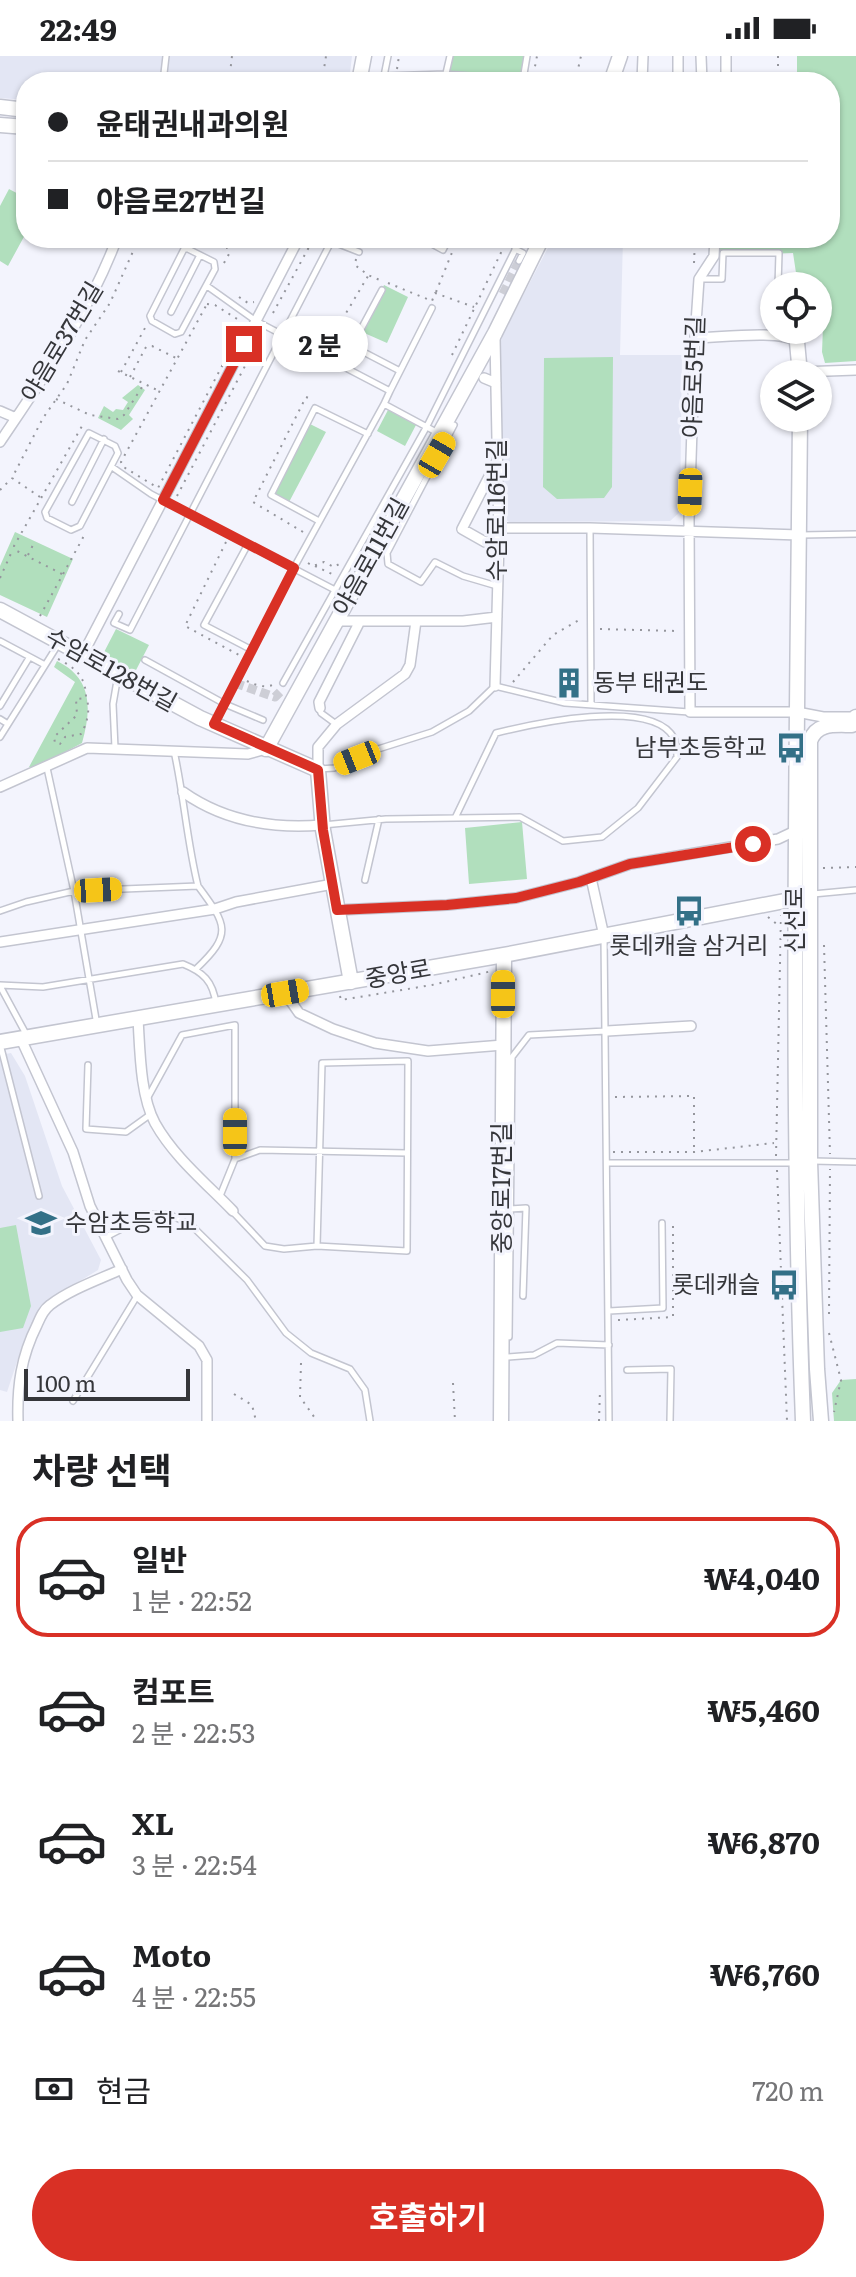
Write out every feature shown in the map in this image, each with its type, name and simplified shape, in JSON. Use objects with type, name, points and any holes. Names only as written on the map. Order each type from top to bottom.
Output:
[{"type":"street","name":"야음로37번길","points":[[0,442],[47,371],[107,266],[113,248]]},
{"type":"street","points":[[83,654],[294,248]]},
{"type":"street","name":"야음로11번길","points":[[266,749],[336,621],[433,430],[495,333],[537,248]]},
{"type":"street","name":"야음로5번길","points":[[690,712],[689,532],[695,338],[699,279],[714,256],[714,248]]},
{"type":"street","name":"수암로116번길","points":[[495,333],[499,528],[495,686]]},
{"type":"street","points":[[695,338],[760,334]]},
{"type":"street","points":[[832,371],[856,370]]},
{"type":"street","points":[[484,378],[496,383]]},
{"type":"street","points":[[0,411],[16,418]]},
{"type":"street","name":"신선로","points":[[800,432],[795,831],[802,897]]},
{"type":"street","points":[[497,460],[462,529],[485,542],[499,540]]},
{"type":"street","points":[[487,480],[498,485]]},
{"type":"street","points":[[499,528],[799,535]]},
{"type":"street","name":"수암로128번길","points":[[0,610],[61,646],[83,654],[118,675],[266,749]]},
{"type":"street","points":[[336,621],[497,617]]},
{"type":"street","points":[[320,708],[319,702],[360,621]]},
{"type":"street","points":[[351,982],[322,825],[318,747],[337,724],[405,674],[410,665],[416,621]]},
{"type":"street","points":[[690,712],[797,712],[823,717],[856,717],[852,725],[817,729],[812,734],[810,746]]},
{"type":"street","points":[[797,712],[810,746]]},
{"type":"street","name":"신선로","points":[[803,1421],[802,897],[810,746]]},
{"type":"street","points":[[0,787],[87,748],[248,754],[266,749],[318,770]]},
{"type":"street","points":[[183,792],[203,806],[248,822],[292,828],[322,825]]},
{"type":"street","points":[[337,910],[516,898],[630,864],[778,839],[795,831]]},
{"type":"street","points":[[591,878],[604,936]]},
{"type":"street","points":[[0,942],[215,909],[236,902],[333,884]]},
{"type":"street","name":"중앙로","points":[[0,1042],[504,955],[802,897]]},
{"type":"street","name":"중앙로17번길","points":[[501,1421],[504,955]]},
{"type":"street","points":[[285,993],[299,1013],[375,1043],[428,1051],[503,1045]]},
{"type":"street","points":[[138,1019],[142,1075],[152,1114],[173,1151],[233,1211]]},
{"type":"street","points":[[607,1031],[691,1026]]},
{"type":"street","points":[[25,1038],[73,1152],[90,1206],[122,1269],[137,1295],[199,1346],[207,1360],[207,1421]]},
{"type":"street","name":"신선로","points":[[803,1162],[821,1421]]},
{"type":"street","points":[[18,1421],[19,1377],[26,1349],[43,1313],[52,1304],[122,1269]]},
{"type":"lane","points":[[119,614],[114,623],[130,630],[327,248]]},
{"type":"lane","points":[[348,248],[358,254]]},
{"type":"lane","points":[[188,249],[215,264],[207,286],[181,332],[175,334],[151,320],[183,250],[188,249]]},
{"type":"lane","points":[[280,683],[433,430],[515,249],[523,253],[519,261]]},
{"type":"lane","points":[[699,279],[722,279],[723,253],[779,253],[778,272]]},
{"type":"lane","points":[[171,312],[200,255]]},
{"type":"lane","points":[[207,286],[256,321],[390,391]]},
{"type":"lane","points":[[382,290],[352,346],[400,371]]},
{"type":"lane","points":[[214,724],[432,308]]},
{"type":"lane","points":[[384,404],[433,430]]},
{"type":"lane","points":[[319,521],[271,495],[315,408],[368,434]]},
{"type":"lane","points":[[454,425],[387,553],[388,564],[421,582],[435,562],[463,576],[498,586]]},
{"type":"lane","points":[[86,434],[94,434],[118,449],[112,467],[78,528],[71,530],[45,517],[48,502],[86,434]]},
{"type":"lane","points":[[72,502],[104,439]]},
{"type":"lane","points":[[112,467],[163,500],[335,590]]},
{"type":"lane","points":[[590,528],[591,705]]},
{"type":"lane","points":[[799,535],[856,534]]},
{"type":"lane","points":[[248,544],[204,625],[252,650]]},
{"type":"lane","points":[[0,641],[45,666]]},
{"type":"lane","points":[[0,737],[61,646]]},
{"type":"lane","points":[[0,706],[29,658]]},
{"type":"lane","points":[[145,660],[225,704],[263,720]]},
{"type":"lane","points":[[115,749],[113,704],[118,675]]},
{"type":"lane","points":[[318,770],[334,768],[375,750],[432,732],[469,711],[495,686],[565,703],[690,712]]},
{"type":"lane","points":[[320,708],[321,713],[337,724]]},
{"type":"lane","points":[[322,825],[379,819],[520,817],[563,841],[602,837],[638,808],[677,757],[674,738],[660,726],[643,719],[588,716],[540,722],[496,733],[456,816]]},
{"type":"lane","points":[[0,719],[8,724]]},
{"type":"lane","points":[[174,751],[198,886],[215,909],[223,931],[217,949],[196,969]]},
{"type":"lane","points":[[46,766],[74,891],[97,1026]]},
{"type":"lane","points":[[365,880],[379,819]]},
{"type":"lane","points":[[0,911],[74,891],[198,886]]},
{"type":"lane","points":[[802,897],[829,891],[856,890]]},
{"type":"lane","points":[[604,936],[609,1421]]},
{"type":"lane","points":[[25,1038],[0,985],[43,987],[183,964],[196,969],[208,979],[214,990],[216,1005]]},
{"type":"lane","points":[[148,1098],[182,1035],[235,1025],[235,1159],[219,1197]]},
{"type":"lane","points":[[507,1421],[512,1057],[529,1035],[607,1031]]},
{"type":"lane","points":[[0,1042],[39,1196]]},
{"type":"lane","points":[[233,1211],[265,1246],[407,1251],[408,1061],[322,1063],[317,1246]]},
{"type":"lane","points":[[88,1065],[86,1129],[126,1132],[152,1114]]},
{"type":"lane","points":[[235,1159],[260,1150],[407,1153]]},
{"type":"lane","points":[[608,1163],[856,1162]]},
{"type":"lane","points":[[510,1209],[526,1208],[523,1296]]},
{"type":"lane","points":[[105,1237],[150,1214],[168,1214],[190,1224],[247,1280],[286,1333],[311,1353],[350,1369],[365,1390],[370,1421]]},
{"type":"lane","points":[[609,1311],[663,1308],[662,1223]]},
{"type":"lane","points":[[73,1401],[137,1295]]},
{"type":"lane","points":[[508,1357],[534,1355],[557,1343],[609,1345]]},
{"type":"lane","points":[[627,1370],[671,1369],[670,1421]]},
{"type":"path","points":[[0,490],[12,478],[43,418],[67,384],[85,340],[110,303],[135,248]]},
{"type":"path","points":[[219,272],[229,254],[227,248]]},
{"type":"path","points":[[268,321],[308,248]]},
{"type":"path","points":[[448,365],[503,248]]},
{"type":"path","points":[[694,263],[695,248]]},
{"type":"path","points":[[358,254],[355,265],[368,275],[432,301],[452,252]]},
{"type":"path","points":[[322,355],[368,275]]},
{"type":"path","points":[[230,292],[248,303],[256,301]]},
{"type":"path","points":[[435,293],[475,307]]},
{"type":"path","points":[[207,304],[215,305],[243,323],[158,488],[121,464],[176,358],[207,304]]},
{"type":"path","points":[[145,328],[120,372],[158,391]]},
{"type":"path","points":[[175,500],[256,345]]},
{"type":"path","points":[[130,377],[146,347],[152,346],[176,358]]},
{"type":"path","points":[[56,399],[90,415],[118,419],[124,415],[144,384]]},
{"type":"path","points":[[311,537],[253,502],[306,397],[320,403]]},
{"type":"path","points":[[0,578],[40,497],[82,426]]},
{"type":"path","points":[[12,478],[40,497]]},
{"type":"path","points":[[34,628],[84,535]]},
{"type":"path","points":[[226,541],[185,626],[247,660]]},
{"type":"path","points":[[27,556],[33,545]]},
{"type":"path","points":[[14,548],[63,574]]},
{"type":"path","points":[[298,559],[313,566],[335,576],[343,562],[334,567],[324,562],[313,566]]},
{"type":"path","points":[[508,689],[519,672],[553,635],[589,614]]},
{"type":"path","points":[[591,629],[690,631]]},
{"type":"path","points":[[61,646],[57,658],[74,667],[81,675],[88,699],[86,725],[81,734],[65,737],[60,744],[55,743],[54,737],[77,715],[76,699],[86,698]]},
{"type":"path","points":[[238,676],[254,685],[280,683]]},
{"type":"path","points":[[822,869],[856,867]]},
{"type":"path","points":[[823,940],[830,1161],[829,1315]]},
{"type":"path","points":[[608,1097],[694,1096],[694,1152]]},
{"type":"path","points":[[608,1152],[694,1152],[775,1143]]},
{"type":"path","points":[[829,1330],[841,1380],[832,1421]]},
{"type":"path","points":[[301,1363],[300,1397],[317,1421]]},
{"type":"path","points":[[453,1383],[455,1421]]},
{"type":"path","points":[[234,1394],[252,1405],[256,1421]]},
{"type":"shaded area","points":[[0,56],[352,56],[350,72],[16,72],[16,99],[0,98]]},
{"type":"shaded area","points":[[548,248],[623,248],[620,355],[682,355],[680,512],[670,521],[509,522],[501,515],[501,338]]},
{"type":"shaded area","name":"수암초등학교","points":[[11,1053],[25,1076],[62,1186],[101,1260],[98,1270],[42,1304],[25,1338],[7,1392],[0,1390],[0,1055]]},
{"type":"green space","points":[[450,56],[527,56],[524,72],[446,72]]},
{"type":"green space","points":[[797,56],[856,56],[856,361],[832,363],[832,360],[824,360],[822,352],[822,344],[832,344],[832,272],[796,272],[793,253],[714,256],[714,248],[840,248],[840,72],[797,72]]},
{"type":"green space","points":[[9,189],[16,193],[18,248],[8,266],[0,261],[0,206]]},
{"type":"green space","points":[[384,285],[408,297],[387,343],[362,332]]},
{"type":"green space","points":[[613,357],[612,487],[604,498],[557,499],[543,487],[544,358]]},
{"type":"green space","points":[[138,385],[145,390],[129,415],[133,419],[121,430],[98,418],[104,406],[113,412],[123,410],[128,402],[122,398]]},
{"type":"green space","points":[[388,410],[416,425],[405,446],[377,431]]},
{"type":"green space","points":[[308,423],[326,432],[288,504],[272,495]]},
{"type":"green space","points":[[15,532],[73,559],[47,617],[0,595],[0,566]]},
{"type":"green space","points":[[116,629],[149,645],[134,674],[101,658]]},
{"type":"green space","points":[[57,661],[69,668],[83,685],[88,706],[82,743],[37,767],[29,767],[75,682],[54,667]]},
{"type":"green space","points":[[522,822],[527,879],[469,884],[465,828]]},
{"type":"green space","points":[[16,1225],[31,1306],[23,1328],[0,1332],[0,1228]]},
{"type":"green space","points":[[856,1379],[856,1421],[834,1421],[832,1393],[841,1380]]},
{"type":"tunnel","points":[[503,294],[519,261]]},
{"type":"tunnel","points":[[235,683],[275,697],[282,690]]},
{"type":"place","name":"동부 태권도","points":[[569,683]]},
{"type":"place","name":"남부초등학교","points":[[791,748]]},
{"type":"place","name":"롯데캐슬 삼거리","points":[[689,911]]},
{"type":"place","name":"수암초등학교","points":[[41,1223]]},
{"type":"place","name":"롯데캐슬","points":[[784,1285]]},
{"type":"route","points":[[244,344],[163,500],[294,568],[214,724],[318,770],[323,830],[337,910],[516,898],[579,882],[630,864],[753,844]]}]
